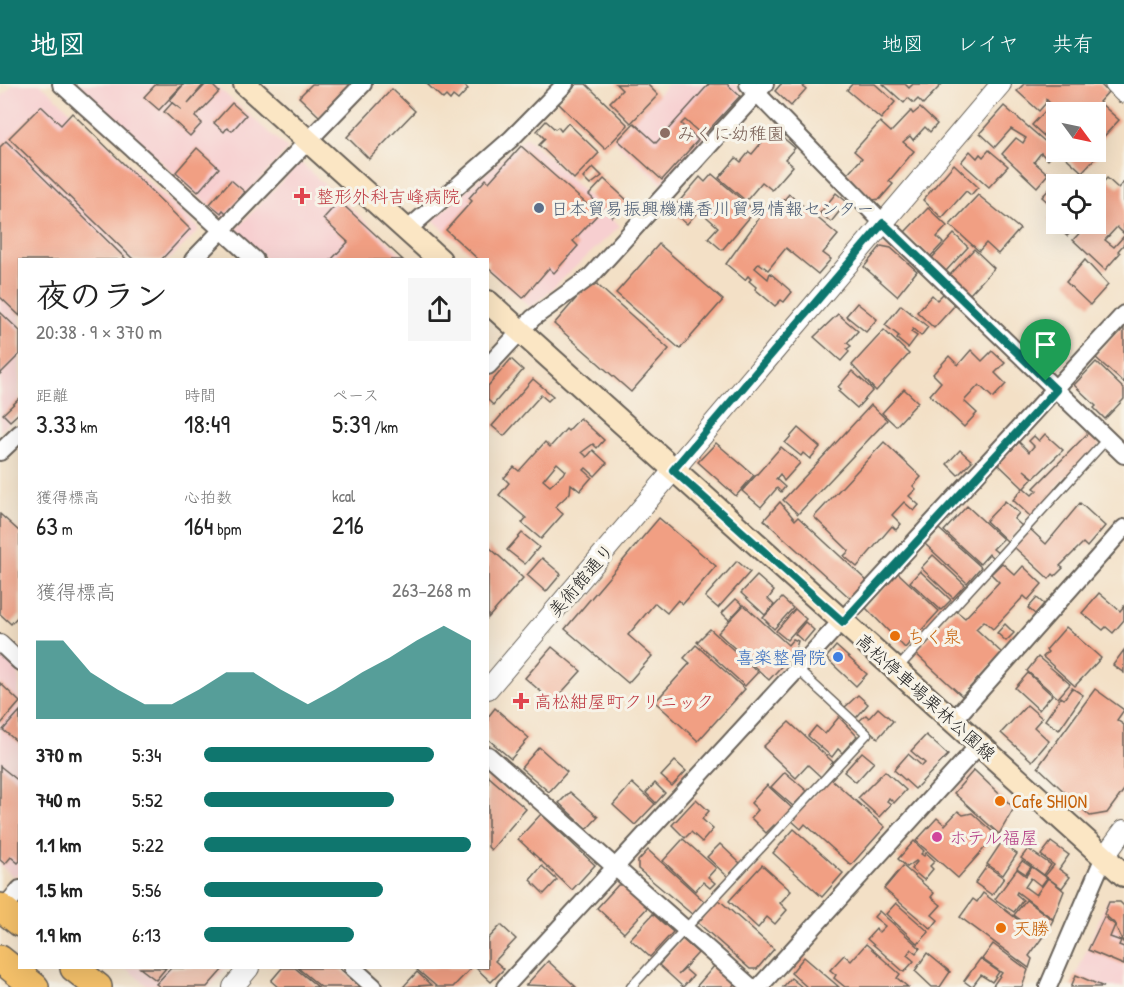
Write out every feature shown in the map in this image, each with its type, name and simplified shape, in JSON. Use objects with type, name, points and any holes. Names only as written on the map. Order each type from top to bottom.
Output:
[{"type":"highway","points":[[0,959],[35,987]]},
{"type":"highway","points":[[75,969],[98,987]]},
{"type":"main road","points":[[245,84],[438,258]]},
{"type":"main road","name":"高松停車場栗林公園線","points":[[489,303],[1124,875]]},
{"type":"street","points":[[61,84],[253,258]]},
{"type":"street","points":[[195,258],[363,84]]},
{"type":"street","points":[[407,230],[511,139],[565,84]]},
{"type":"street","name":"美術館通り","points":[[489,688],[1000,84]]},
{"type":"street","points":[[1115,84],[1124,93]]},
{"type":"street","points":[[489,365],[532,318],[591,276],[757,87],[883,223],[1124,455]]},
{"type":"street","points":[[505,987],[1124,314]]},
{"type":"street","points":[[0,452],[18,435]]},
{"type":"street","points":[[952,721],[1124,528]]},
{"type":"street","points":[[0,643],[18,660]]},
{"type":"street","points":[[759,987],[979,745]]},
{"type":"street","points":[[489,756],[751,987]]},
{"type":"street","points":[[1048,987],[1104,858],[1124,830]]},
{"type":"street","points":[[233,987],[248,969]]},
{"type":"street","points":[[354,969],[374,987]]},
{"type":"lane","points":[[895,670],[1107,439]]},
{"type":"lane","points":[[631,987],[867,734],[798,670]]},
{"type":"shaded area","points":[[14,84],[41,84],[198,227],[198,231],[171,258],[18,258],[18,414],[0,432],[0,98]]},
{"type":"shaded area","points":[[75,84],[214,84],[288,149],[224,219]]},
{"type":"shaded area","name":"みくに幼稚園","points":[[668,84],[735,84],[740,89],[741,99],[662,184],[614,140]]},
{"type":"shaded area","points":[[526,137],[620,226],[531,308],[489,270],[489,258],[476,258],[433,220]]},
{"type":"shaded area","name":"整形外科吉峰病院","points":[[300,162],[406,258],[265,258],[236,229]]},
{"type":"shaded area","points":[[0,652],[18,670],[18,873],[14,877],[0,865]]},
{"type":"shaded area","points":[[1108,899],[1124,904],[1124,987],[1071,987]]},
{"type":"shaded area","points":[[127,969],[226,969],[210,987],[149,987]]},
{"type":"building","points":[[156,84],[183,84],[159,110],[144,97]]},
{"type":"building","points":[[184,84],[204,84],[188,103],[206,84],[211,84],[219,92],[195,117],[202,123],[190,136],[164,112],[172,103],[182,110],[170,100]]},
{"type":"building","points":[[312,84],[351,84],[320,117],[299,97]]},
{"type":"building","points":[[427,84],[463,84],[468,89],[458,100],[453,96],[450,100],[446,96],[443,99]]},
{"type":"building","points":[[577,84],[586,84],[628,125],[605,149],[558,103]]},
{"type":"building","points":[[616,84],[647,84],[658,95],[631,123],[610,102],[622,90]]},
{"type":"building","points":[[709,84],[727,84],[740,96],[703,136],[685,120],[681,124],[698,140],[662,180],[618,140],[634,123],[656,143]]},
{"type":"building","points":[[781,84],[807,84],[803,87],[806,89],[791,106],[775,91]]},
{"type":"building","points":[[852,84],[875,84],[895,102],[881,119],[847,90]]},
{"type":"building","points":[[883,84],[905,84],[909,88],[913,84],[942,84],[923,104],[918,99],[914,103],[908,98],[904,103]]},
{"type":"building","points":[[1024,84],[1100,84],[1108,92],[1099,102],[1049,102],[1046,99],[1046,103],[1039,111],[1017,91]]},
{"type":"building","points":[[392,89],[415,111],[369,159],[347,137]]},
{"type":"building","points":[[232,103],[246,115],[232,131],[227,128],[224,132],[214,123]]},
{"type":"building","points":[[41,106],[61,125],[72,113],[190,229],[163,258],[132,258],[9,138]]},
{"type":"building","points":[[1004,106],[1046,142],[1046,158],[1041,153],[1034,162],[1048,174],[1037,187],[1002,154],[1016,138],[1023,143],[1026,138],[1011,129],[995,147],[980,133]]},
{"type":"building","points":[[920,108],[937,124],[930,132],[925,127],[913,140],[910,136],[903,142],[914,151],[889,181],[893,184],[880,199],[873,200],[847,175],[862,158],[854,151],[880,122],[891,132],[911,111],[913,114]]},
{"type":"building","points":[[1106,108],[1119,120],[1106,134]]},
{"type":"building","points":[[1046,110],[1046,138],[1032,125]]},
{"type":"building","points":[[546,121],[561,131],[568,123],[599,153],[574,179],[539,145],[545,139],[537,131]]},
{"type":"building","points":[[773,129],[795,148],[785,159],[793,166],[772,190],[762,182],[746,201],[719,178],[736,158],[741,162],[749,152],[752,154]]},
{"type":"building","points":[[6,141],[125,258],[18,258],[18,314],[0,297],[0,147]]},
{"type":"building","points":[[521,146],[598,214],[573,241],[578,246],[554,273],[549,268],[523,298],[489,268],[489,258],[477,258],[446,230],[472,201],[469,198],[486,179],[489,182]]},
{"type":"building","points":[[197,148],[219,168],[198,192],[176,172]]},
{"type":"building","points":[[989,150],[1008,166],[989,187],[961,162],[970,151],[977,158],[980,154],[983,157]]},
{"type":"building","points":[[1071,162],[1091,162],[1082,172]]},
{"type":"building","points":[[954,164],[978,187],[971,195],[966,191],[942,218],[923,200]]},
{"type":"building","points":[[593,167],[602,176],[590,185],[583,178]]},
{"type":"building","points":[[712,174],[755,211],[722,250],[708,238],[718,227],[699,210],[687,224],[671,211],[700,177],[705,182]]},
{"type":"building","points":[[604,179],[630,203],[612,217],[589,195]]},
{"type":"building","points":[[1106,179],[1118,188],[1124,182],[1124,234],[1117,227],[1105,240],[1114,247],[1124,236],[1124,244],[1118,251],[1120,253],[1105,270],[1073,240],[1079,234],[1106,234]]},
{"type":"building","points":[[231,180],[245,192],[226,213],[223,210],[221,213],[210,204]]},
{"type":"building","points":[[836,193],[847,202],[831,222],[820,213]]},
{"type":"building","points":[[789,194],[838,235],[823,253],[831,259],[818,274],[786,248],[768,270],[759,263],[755,268],[768,279],[770,273],[792,292],[784,302],[781,300],[775,306],[755,289],[756,287],[749,281],[751,279],[748,276],[745,280],[726,264],[768,206],[774,212]]},
{"type":"building","points":[[978,195],[1020,229],[998,254],[986,243],[979,251],[950,225]]},
{"type":"building","points":[[339,201],[401,258],[333,258],[348,242],[323,219]]},
{"type":"building","points":[[928,208],[947,226],[937,237],[943,243],[930,257],[905,232]]},
{"type":"building","points":[[954,234],[968,247],[946,271],[932,258]]},
{"type":"building","points":[[659,244],[723,300],[680,349],[616,293]]},
{"type":"building","points":[[881,246],[891,248],[917,271],[897,296],[864,267]]},
{"type":"building","points":[[974,249],[994,268],[970,294],[950,275]]},
{"type":"building","points":[[1085,260],[1108,285],[1090,305],[1066,282]]},
{"type":"building","points":[[592,280],[669,349],[631,392],[554,324]]},
{"type":"building","points":[[943,294],[955,305],[934,328],[917,312],[932,295],[937,300]]},
{"type":"building","points":[[857,303],[877,319],[866,332],[846,316]]},
{"type":"building","points":[[901,305],[928,327],[921,336],[913,329],[911,332],[917,336],[908,348],[897,339],[899,336],[885,325]]},
{"type":"building","points":[[0,312],[18,329],[18,356],[0,374]]},
{"type":"building","points":[[838,314],[858,331],[847,343],[851,346],[847,349],[849,352],[841,361],[814,337]]},
{"type":"building","points":[[1124,325],[1124,383],[1095,357]]},
{"type":"building","points":[[884,330],[909,354],[876,391],[852,365]]},
{"type":"building","points":[[971,350],[982,361],[992,351],[1005,363],[995,373],[1006,384],[993,398],[979,385],[964,401],[977,413],[964,427],[930,395],[941,382],[933,374],[949,356],[958,365]]},
{"type":"building","points":[[511,359],[523,370],[493,405],[489,401],[489,385]]},
{"type":"building","points":[[1096,362],[1124,389],[1124,399],[1105,419],[1094,408],[1096,406],[1074,385]]},
{"type":"building","points":[[852,371],[873,390],[857,408],[838,391],[841,389],[838,387]]},
{"type":"building","points":[[533,379],[553,396],[548,401],[541,395],[504,436],[492,426]]},
{"type":"building","points":[[904,389],[918,402],[896,426],[882,413]]},
{"type":"building","points":[[18,400],[18,414],[10,421],[3,414]]},
{"type":"building","points":[[871,405],[887,420],[798,514],[783,500]]},
{"type":"building","points":[[580,418],[604,440],[597,448],[593,444],[582,452],[587,457],[593,450],[607,463],[595,476],[586,468],[584,470],[592,477],[580,491],[571,484],[570,493],[555,507],[563,514],[541,539],[522,523],[526,518],[499,495],[509,483],[504,478],[514,467],[519,471],[545,442],[550,447],[566,429],[568,431]],"holes":[[[557,463],[566,471],[550,486],[543,480]]]},
{"type":"building","points":[[798,428],[820,447],[810,459],[803,453],[801,456],[785,443]]},
{"type":"building","points":[[1088,433],[1100,444],[1069,478],[1066,476],[1055,488],[1058,490],[1032,518],[1013,500],[1023,488],[998,464],[1019,442],[1029,452],[1034,446],[1029,441],[1034,436],[1039,441],[1045,434],[1063,450],[1034,478],[1024,470],[1033,478],[1024,488],[1032,495],[1037,490],[1034,488]]},
{"type":"building","points":[[884,442],[921,477],[913,486],[916,489],[909,496],[919,505],[914,511],[904,502],[892,515],[901,524],[896,530],[892,526],[857,567],[844,556],[849,551],[814,517]]},
{"type":"building","points":[[716,443],[754,475],[736,496],[698,462]]},
{"type":"building","points":[[781,447],[800,463],[784,481],[780,474],[776,479],[785,487],[781,492],[777,488],[761,507],[742,491]]},
{"type":"building","points":[[960,450],[972,461],[958,475],[947,464]]},
{"type":"building","points":[[1005,501],[1019,513],[1014,519],[1022,526],[1008,542],[986,521]]},
{"type":"building","points":[[780,502],[795,520],[798,517],[867,581],[851,599],[764,520]]},
{"type":"building","points":[[1080,503],[1105,526],[1087,547],[1083,543],[1060,566],[1063,568],[1049,579],[1014,547],[1030,529],[1046,544]]},
{"type":"building","points":[[967,506],[1003,539],[993,549],[998,553],[993,558],[989,554],[980,564],[944,531]]},
{"type":"building","points":[[0,514],[18,530],[18,616],[11,624],[0,614]]},
{"type":"building","points":[[659,518],[716,566],[683,604],[678,600],[667,613],[655,603],[628,635],[652,656],[628,683],[565,629]]},
{"type":"building","points":[[939,529],[981,567],[967,583],[925,544]]},
{"type":"building","points":[[522,533],[539,547],[525,564],[507,550]]},
{"type":"building","points":[[489,547],[523,578],[489,617]]},
{"type":"building","points":[[933,555],[965,585],[953,598],[921,568]]},
{"type":"building","points":[[542,558],[561,574],[546,592],[527,575]]},
{"type":"building","points":[[737,561],[750,572],[718,608],[705,597]]},
{"type":"building","points":[[1002,563],[1015,575],[1023,566],[1042,584],[1028,600],[1024,596],[993,629],[984,621],[976,629],[1002,653],[962,696],[915,653],[955,610],[965,618],[999,582],[991,574]]},
{"type":"building","points":[[920,571],[951,600],[941,610],[910,582]]},
{"type":"building","points":[[898,573],[939,611],[905,648],[866,608]]},
{"type":"building","points":[[757,576],[774,591],[768,599],[774,605],[765,615],[741,593]]},
{"type":"building","points":[[1099,593],[1120,611],[1124,606],[1124,620],[1113,633],[1106,627],[1103,630],[1082,613]]},
{"type":"building","points":[[782,598],[793,608],[774,629],[763,618]]},
{"type":"building","points":[[1037,598],[1044,604],[1035,614],[1028,608]]},
{"type":"building","points":[[736,599],[743,605],[729,620],[722,613]]},
{"type":"building","points":[[744,605],[788,645],[793,639],[798,641],[795,651],[769,680],[718,633]]},
{"type":"building","points":[[795,609],[806,619],[787,640],[776,631]]},
{"type":"building","points":[[805,622],[814,630],[804,642],[795,634]]},
{"type":"building","points":[[1005,624],[1014,633],[1006,641],[997,633]]},
{"type":"building","points":[[1066,627],[1101,658],[1075,686],[1043,657],[1048,652],[1046,650]]},
{"type":"building","points":[[710,629],[758,672],[745,686],[697,642]]},
{"type":"building","points":[[696,645],[745,689],[698,741],[655,702],[690,663],[684,658]]},
{"type":"building","points":[[836,646],[867,674],[856,686],[826,658]]},
{"type":"building","points":[[552,647],[581,671],[553,702],[525,678]]},
{"type":"building","points":[[1124,650],[1124,673],[1113,665]]},
{"type":"building","points":[[1038,657],[1070,684],[1058,698],[1027,671]]},
{"type":"building","points":[[1028,673],[1052,695],[1039,710],[1015,688]]},
{"type":"building","points":[[0,683],[18,700],[18,704],[0,725]]},
{"type":"building","points":[[1072,688],[1083,695],[1059,730],[1045,720],[1061,697],[1064,699]]},
{"type":"building","points":[[1095,689],[1124,710],[1117,720],[1124,725],[1124,790],[1107,813],[1090,816],[1038,767]]},
{"type":"building","points":[[858,695],[868,704],[856,718],[844,708]]},
{"type":"building","points":[[1027,705],[1042,718],[1034,727],[1049,741],[1032,761],[1001,733]]},
{"type":"building","points":[[495,708],[529,738],[511,759],[489,740],[489,716]]},
{"type":"building","points":[[878,708],[893,721],[878,738],[859,721],[866,715],[869,718]]},
{"type":"building","points":[[18,713],[18,742],[3,730]]},
{"type":"building","points":[[839,717],[857,736],[842,753],[838,749],[832,757],[808,736],[816,726],[825,734]]},
{"type":"building","points":[[789,722],[833,762],[821,777],[808,765],[796,778],[763,747]]},
{"type":"building","points":[[926,735],[948,755],[915,789],[894,770],[908,754],[922,766],[925,763],[911,751]]},
{"type":"building","points":[[539,747],[567,772],[549,792],[521,768]]},
{"type":"building","points":[[862,752],[874,762],[856,782],[844,772]]},
{"type":"building","points":[[675,761],[686,771],[672,786],[661,776]]},
{"type":"building","points":[[0,766],[18,780],[18,863],[11,857],[5,864],[0,860]]},
{"type":"building","points":[[974,770],[1014,808],[999,834],[954,793]]},
{"type":"building","points":[[885,771],[906,790],[894,803],[889,798],[887,801],[891,804],[879,817],[858,798]]},
{"type":"building","points":[[785,772],[807,791],[793,806],[771,787]]},
{"type":"building","points":[[489,777],[526,809],[491,850],[489,848]]},
{"type":"building","points":[[830,778],[885,827],[851,865],[805,824],[801,829],[791,820]]},
{"type":"building","points":[[632,783],[655,804],[635,825],[613,805]]},
{"type":"building","points":[[655,783],[665,793],[656,803],[646,793]]},
{"type":"building","points":[[767,785],[793,809],[776,827],[774,825],[766,833],[751,818],[758,810],[751,803]]},
{"type":"building","points":[[570,792],[598,817],[587,829],[559,803]]},
{"type":"building","points":[[696,799],[709,811],[702,819],[713,829],[702,842],[691,832],[685,838],[672,825]]},
{"type":"building","points":[[958,811],[963,815],[972,813],[996,835],[958,878],[916,841],[937,818],[945,825]]},
{"type":"building","points":[[541,814],[595,865],[572,890],[518,839]]},
{"type":"building","points":[[794,829],[843,873],[822,897],[773,853]]},
{"type":"building","points":[[683,839],[716,868],[708,877],[715,883],[710,888],[703,882],[695,891],[663,861]]},
{"type":"building","points":[[914,841],[924,851],[921,854],[924,856],[926,853],[935,861],[930,866],[933,869],[924,880],[911,869],[916,861],[907,867],[898,859]]},
{"type":"building","points":[[1051,842],[1069,855],[1059,869],[1070,877],[1062,888],[1045,876],[1054,865],[1041,855]]},
{"type":"building","points":[[1001,843],[1017,854],[1003,875],[987,864]]},
{"type":"building","points":[[720,844],[740,863],[728,877],[707,857]]},
{"type":"building","points":[[1028,849],[1051,865],[1044,875],[1021,858]]},
{"type":"building","points":[[648,850],[705,902],[693,915],[638,869],[638,861]]},
{"type":"building","points":[[1022,861],[1031,867],[1026,874],[1017,868]]},
{"type":"building","points":[[762,865],[791,891],[780,903],[787,910],[775,924],[767,917],[758,928],[729,901]]},
{"type":"building","points":[[542,866],[557,880],[544,894],[530,880]]},
{"type":"building","points":[[903,866],[934,893],[931,897],[941,905],[932,915],[938,920],[931,929],[884,889]]},
{"type":"building","points":[[987,866],[1004,878],[992,895],[975,883]]},
{"type":"building","points":[[1032,867],[1047,878],[1041,886],[1031,878],[1025,887],[1036,895],[1048,878],[1064,891],[1053,919],[1017,892],[1016,894],[1023,900],[1014,912],[995,899],[1017,869],[1026,876]]},
{"type":"building","points":[[618,885],[624,885],[648,907],[624,933],[597,908]]},
{"type":"building","points":[[983,893],[1042,938],[1029,956],[1032,959],[1029,968],[960,917],[973,899],[977,902]]},
{"type":"building","points":[[718,899],[774,949],[757,969],[750,969],[698,923]]},
{"type":"building","points":[[1026,900],[1053,920],[1044,937],[1014,915]]},
{"type":"building","points":[[1109,902],[1120,902],[1124,906],[1124,944],[1114,923],[1104,914]]},
{"type":"building","points":[[896,903],[929,932],[918,944],[886,914]]},
{"type":"building","points":[[879,911],[920,948],[916,953],[911,949],[907,955],[914,961],[904,972],[867,939],[876,929],[879,932],[885,926],[874,917]]},
{"type":"building","points":[[653,914],[673,932],[650,957],[630,939]]},
{"type":"building","points":[[1104,917],[1115,925],[1110,937],[1121,941],[1119,945],[1124,947],[1124,965],[1088,950]]},
{"type":"building","points":[[501,925],[516,939],[495,961],[504,969],[491,982],[477,969],[489,969],[489,938]]},
{"type":"building","points":[[682,939],[698,953],[678,975],[685,969],[693,976],[683,987],[659,965]]},
{"type":"building","points":[[866,944],[900,974],[897,978],[908,987],[845,987],[834,978],[836,975],[830,970],[844,955],[851,961]]},
{"type":"building","points":[[993,944],[1028,970],[1022,987],[992,987],[1002,973],[982,959]]},
{"type":"building","points":[[927,953],[950,972],[940,987],[932,987],[915,971]]},
{"type":"building","points":[[804,957],[839,987],[807,987],[791,973]]},
{"type":"building","points":[[980,959],[999,972],[992,982],[981,975],[972,987],[964,981]]},
{"type":"building","points":[[548,961],[576,987],[526,985]]},
{"type":"building","points":[[715,965],[735,983],[732,987],[696,987]]},
{"type":"building","points":[[141,969],[165,969],[156,980]]},
{"type":"building","points":[[170,969],[223,969],[207,987],[160,987],[156,984]]},
{"type":"building","points":[[281,969],[296,969],[318,987],[278,987],[271,981]]},
{"type":"building","points":[[299,969],[340,969],[362,987],[321,987]]},
{"type":"building","points":[[416,969],[470,969],[453,987],[437,987]]},
{"type":"building","points":[[417,972],[431,985],[403,987]]},
{"type":"building","points":[[1076,975],[1104,987],[1071,987]]},
{"type":"building","points":[[791,978],[802,987],[783,987]]},
{"type":"place","name":"みくに幼稚園","points":[[665,133]]},
{"type":"place","name":"整形外科吉峰病院","points":[[302,196]]},
{"type":"place","name":"日本貿易振興機構香川貿易情報センター","points":[[539,208]]},
{"type":"place","name":"ちく泉","points":[[895,636]]},
{"type":"place","name":"喜楽整骨院","points":[[838,657]]},
{"type":"place","name":"高松紺屋町クリニック","points":[[521,701]]},
{"type":"place","name":"Cafe SHION","points":[[1000,801]]},
{"type":"place","name":"ホテル福屋","points":[[937,837]]},
{"type":"place","name":"天勝","points":[[1001,928]]},
{"type":"route","points":[[883,223],[1046,381],[1056,390],[843,622],[673,470],[883,223]]}]
